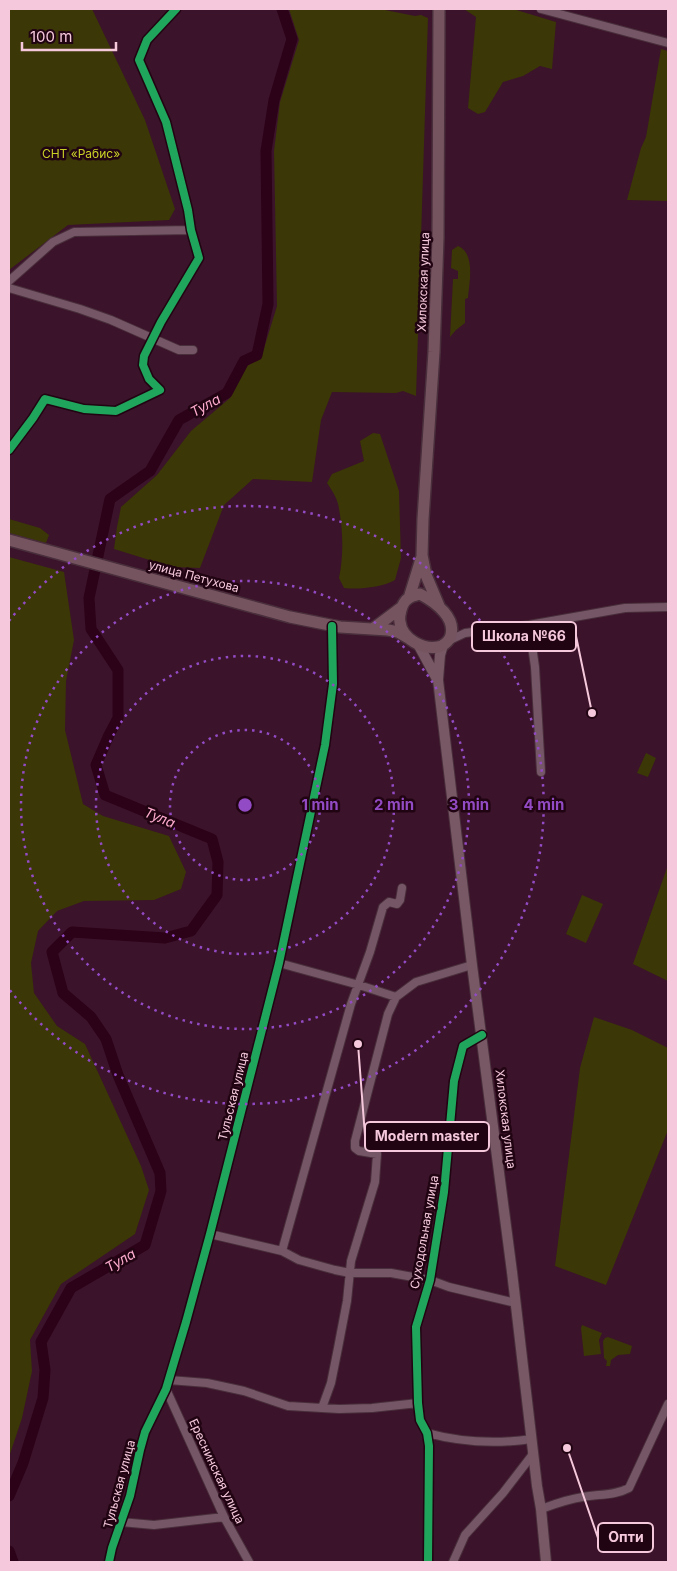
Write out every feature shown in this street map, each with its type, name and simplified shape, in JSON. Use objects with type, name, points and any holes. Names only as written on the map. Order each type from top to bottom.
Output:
[{"type":"highway","name":"Хилокская улица","points":[[422,555],[434,352],[438,238],[439,9]]},
{"type":"highway","name":"улица Петухова","points":[[9,540],[290,617],[332,626],[374,628],[398,632],[414,642]]},
{"type":"highway","points":[[422,555],[426,575],[452,630],[446,643],[437,647],[426,648],[414,642],[404,632],[400,624],[405,602],[422,555]]},
{"type":"highway","points":[[374,628],[405,602],[420,594],[439,606]]},
{"type":"main road","points":[[414,642],[438,680]]},
{"type":"main road","points":[[438,680],[440,655],[446,643]]},
{"type":"main road","name":"Хилокская улица","points":[[438,680],[472,965],[516,1304],[546,1562]]},
{"type":"street","points":[[9,450],[45,399],[84,409],[116,411],[160,390],[149,379],[143,365],[144,356],[174,297],[199,258],[166,122],[139,60],[147,40],[176,9]]},
{"type":"street","points":[[541,9],[668,43]]},
{"type":"street","points":[[9,281],[53,242],[74,232],[191,230]]},
{"type":"street","points":[[9,288],[111,320],[179,350],[193,350]]},
{"type":"street","points":[[446,643],[465,633],[529,625],[625,608],[668,607]]},
{"type":"street","points":[[450,624],[465,633]]},
{"type":"street","points":[[529,625],[535,667],[541,772]]},
{"type":"street","name":"Тульская улица","points":[[110,1562],[112,1548],[130,1496],[140,1450],[146,1432],[166,1390],[210,1234],[279,963],[325,745],[333,684],[332,626]]},
{"type":"street","points":[[282,1251],[351,1004],[359,985],[382,907],[389,902],[397,904],[400,900],[402,888]]},
{"type":"street","points":[[279,963],[396,997]]},
{"type":"street","points":[[322,1408],[331,1383],[338,1348],[347,1301],[351,1262],[375,1182],[377,1154],[359,1151],[355,1148],[355,1141],[388,1014],[396,997],[416,982],[472,965]]},
{"type":"street","name":"Суходольная улица","points":[[428,1562],[430,1462],[429,1446],[420,1420],[418,1404],[416,1327],[430,1280],[444,1192],[454,1081],[457,1067],[463,1046],[482,1035]]},
{"type":"street","points":[[210,1234],[282,1251],[298,1260],[350,1273],[391,1273],[430,1280],[449,1287],[516,1304]]},
{"type":"street","points":[[168,1380],[207,1383],[244,1391],[288,1406],[372,1408],[418,1404]]},
{"type":"street","name":"Ереснинская улица","points":[[166,1390],[224,1516],[249,1562]]},
{"type":"street","points":[[541,1509],[584,1496],[612,1494],[629,1488],[668,1404]]},
{"type":"street","points":[[426,1433],[466,1440],[514,1442],[532,1439]]},
{"type":"street","points":[[453,1562],[465,1534],[503,1493],[534,1454]]},
{"type":"street","points":[[121,1522],[154,1525],[224,1516]]},
{"type":"green space","name":"СНТ «Рабис»","points":[[9,9],[92,9],[145,120],[175,209],[169,220],[68,225],[9,270]]},
{"type":"green space","points":[[289,9],[380,9],[415,16],[421,15],[428,18],[416,396],[403,391],[396,393],[332,392],[321,420],[312,482],[253,479],[224,505],[200,568],[172,567],[114,549],[121,507],[157,475],[191,431],[230,398],[247,366],[261,358],[277,306],[274,151],[280,102],[299,40]]},
{"type":"green space","points":[[464,9],[513,9],[556,22],[552,69],[540,66],[523,76],[503,82],[485,112],[478,114],[468,108],[476,17]]},
{"type":"green space","points":[[661,49],[668,51],[668,201],[627,200],[641,148],[646,137]]},
{"type":"green space","points":[[458,246],[464,250],[469,262],[468,298],[465,299],[465,323],[450,337],[453,279],[458,279],[458,271],[451,268],[452,250]]},
{"type":"green space","points":[[373,433],[380,434],[399,491],[401,558],[395,580],[370,587],[344,588],[339,578],[342,551],[340,513],[336,498],[327,483],[332,474],[364,461],[360,441]]},
{"type":"green space","points":[[9,519],[40,528],[49,535],[46,543],[9,533]]},
{"type":"green space","points":[[9,557],[64,572],[74,640],[66,681],[65,730],[83,804],[103,816],[169,836],[186,872],[181,889],[154,900],[84,901],[57,911],[38,931],[31,963],[34,993],[57,1026],[85,1044],[141,1166],[149,1190],[135,1234],[61,1284],[30,1340],[32,1371],[22,1418],[9,1457]]},
{"type":"green space","points":[[646,753],[656,758],[648,777],[637,773]]},
{"type":"green space","points":[[668,865],[668,981],[633,964]]},
{"type":"green space","points":[[582,895],[603,904],[586,943],[566,934]]},
{"type":"green space","points":[[594,1017],[632,1030],[668,1048],[668,1130],[606,1285],[555,1266],[580,1068]]},
{"type":"green space","points":[[582,1325],[602,1333],[599,1340],[601,1354],[584,1356]]},
{"type":"green space","points":[[608,1337],[632,1346],[630,1354],[618,1355],[611,1360],[610,1366],[606,1366],[607,1361],[604,1358],[603,1341]]},
{"type":"waterway","name":"Тула","points":[[9,1496],[23,1463],[43,1398],[45,1370],[41,1342],[71,1288],[145,1245],[161,1191],[160,1173],[118,1075],[106,1039],[91,1017],[63,993],[52,952],[72,932],[165,938],[191,931],[217,895],[218,862],[212,839],[105,795],[96,765],[118,718],[118,670],[91,629],[89,598],[110,499],[150,471],[179,420],[227,393],[244,361],[257,355],[268,304],[266,151],[274,100],[292,39],[282,9]]},
{"type":"waterway","name":"Тула","points":[[9,1551],[13,1562]]},
{"type":"cycle path","points":[[9,450],[45,399],[84,409],[116,411],[160,390],[149,379],[143,365],[144,356],[161,322],[199,258],[166,122],[139,60],[147,40],[176,9]]},
{"type":"cycle path","points":[[109,1562],[130,1496],[145,1432],[166,1389],[186,1322],[279,963],[325,745],[333,684],[332,626]]},
{"type":"cycle path","points":[[428,1562],[429,1446],[427,1433],[420,1420],[418,1403],[416,1327],[430,1280],[444,1192],[454,1081],[463,1046],[482,1035]]},
{"type":"place","name":"Школа №66","points":[[592,713]]},
{"type":"place","name":"Modern master","points":[[358,1044]]},
{"type":"place","name":"Опти","points":[[567,1448]]}]
